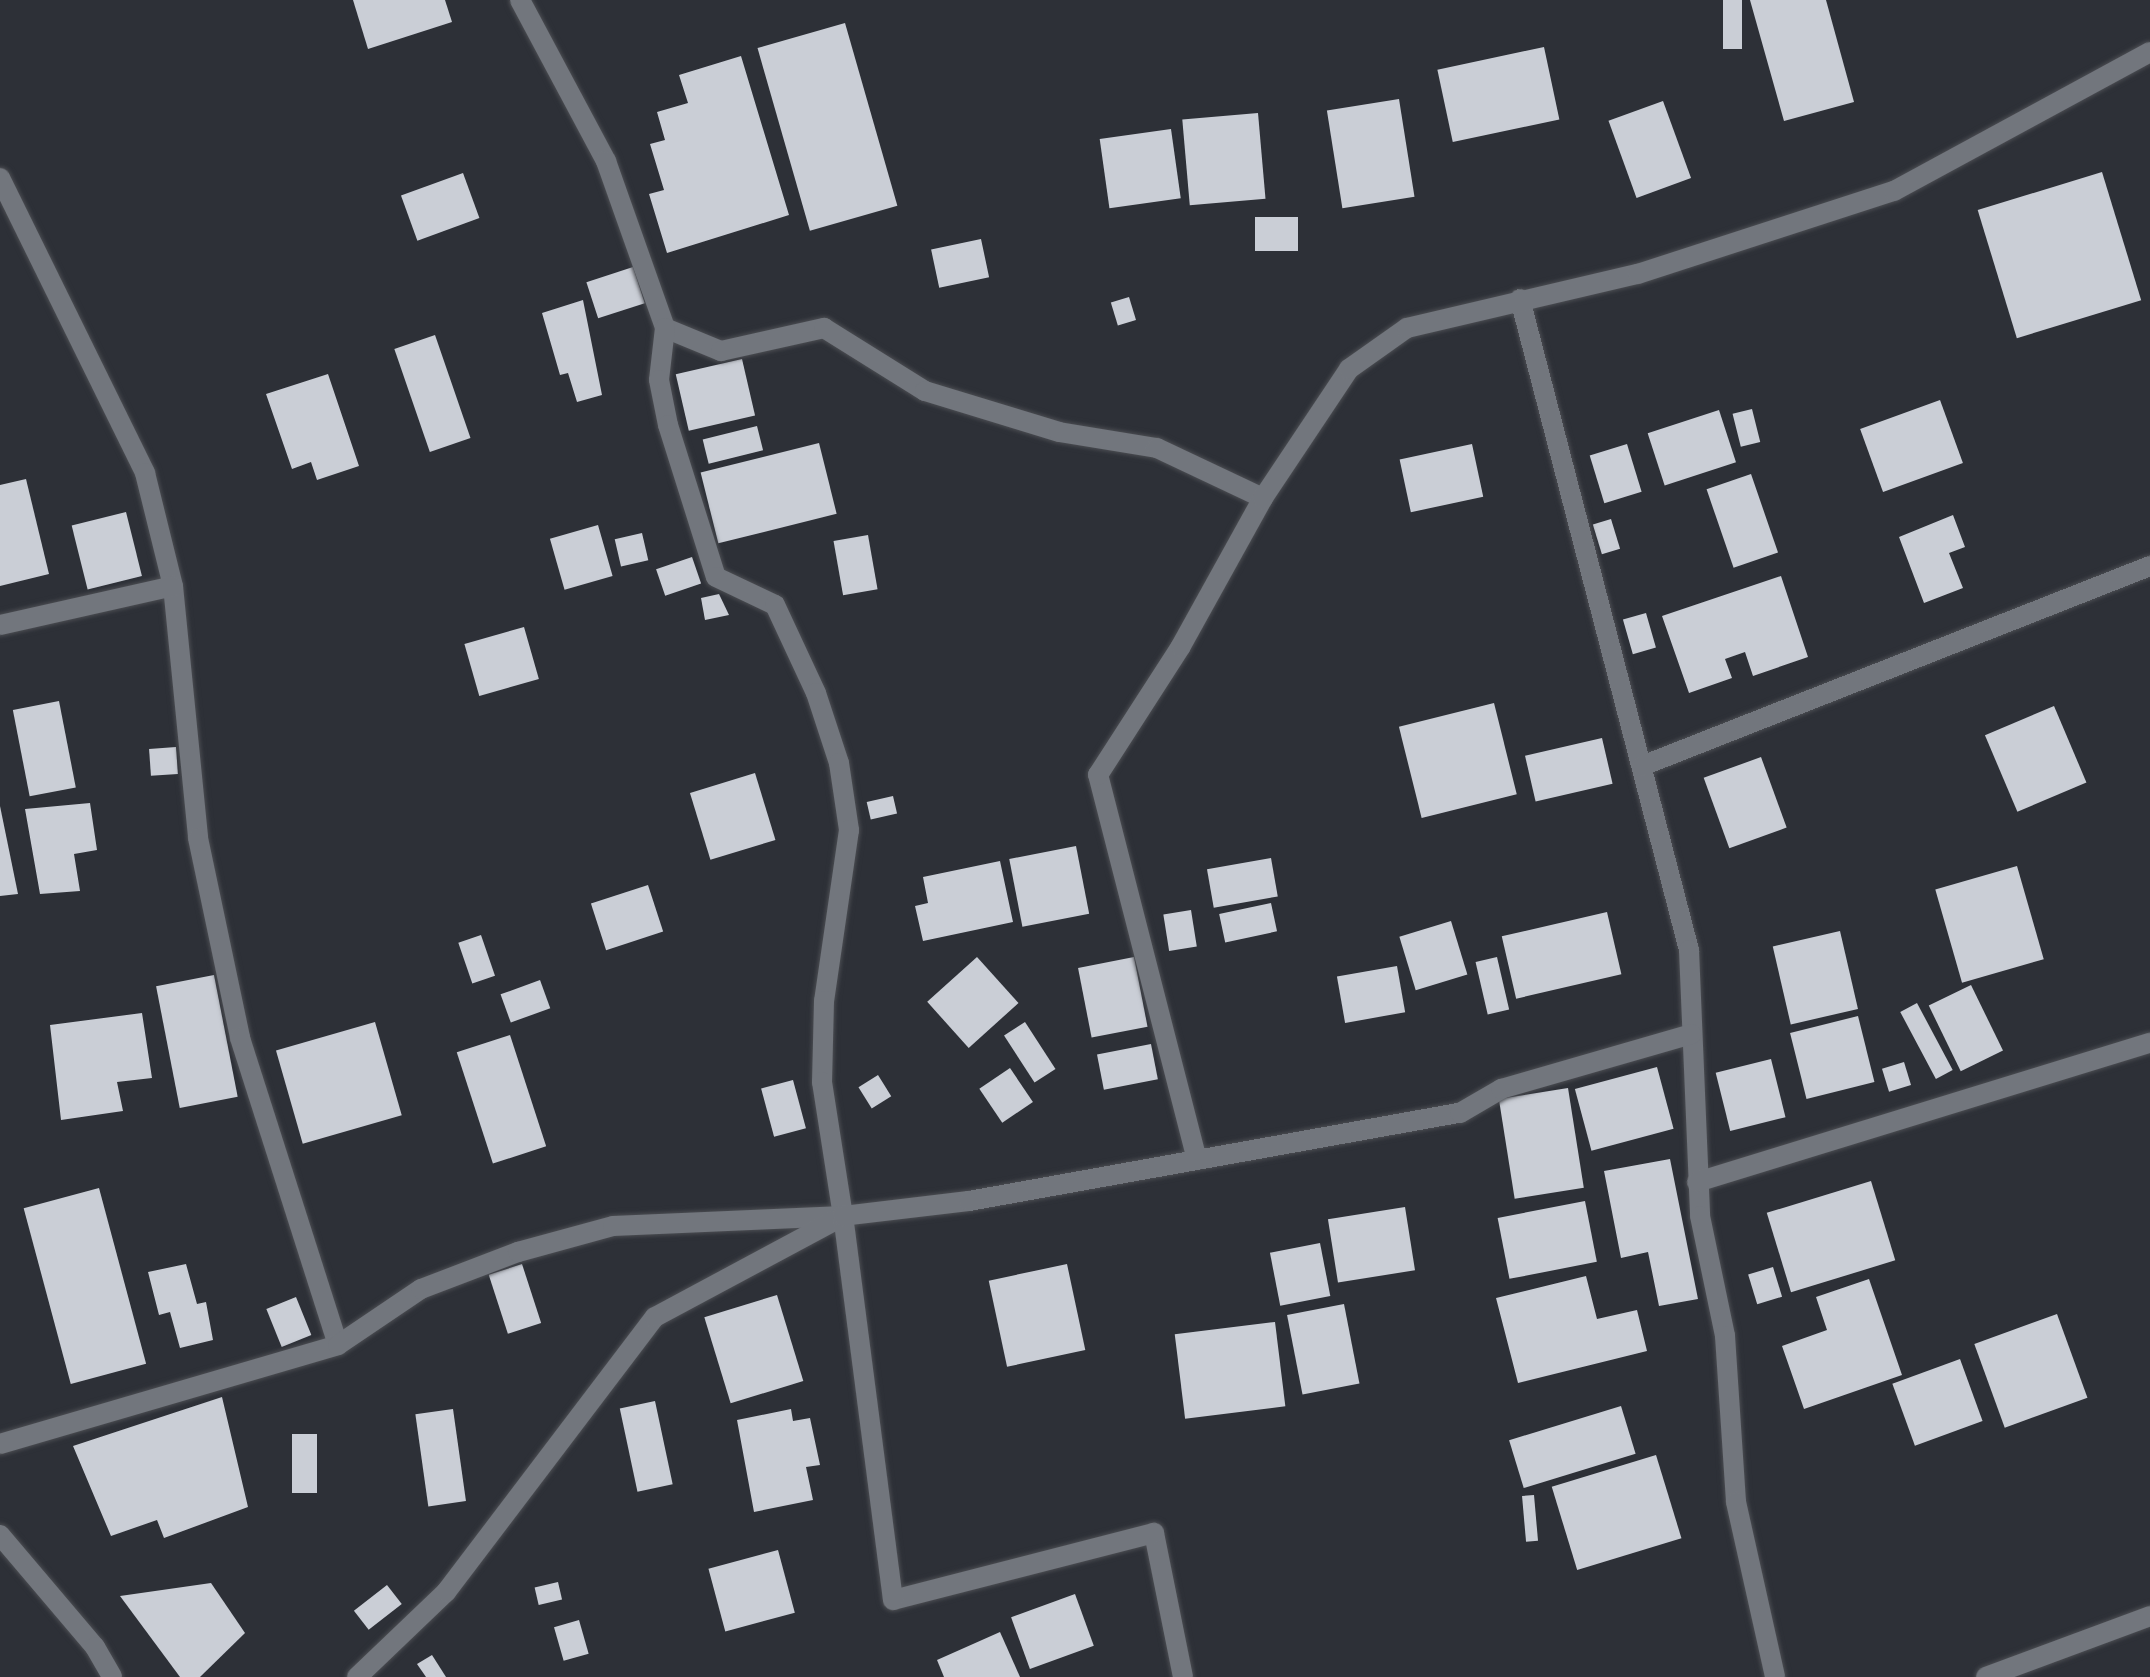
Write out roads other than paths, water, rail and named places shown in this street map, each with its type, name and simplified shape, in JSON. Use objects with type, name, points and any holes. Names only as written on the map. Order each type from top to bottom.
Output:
[{"type":"street","points":[[520,0],[606,161],[665,328],[659,380],[668,425],[716,577],[775,605],[816,693],[839,763],[849,830],[824,1001],[822,1082],[843,1216],[893,1600],[1154,1533],[1183,1677]]},
{"type":"street","points":[[1197,1160],[1098,775],[1181,646],[1263,498],[1349,369],[1407,328],[1520,299],[1638,274],[1894,191],[2150,52]]},
{"type":"street","points":[[0,178],[145,473],[173,586],[198,838],[240,1038],[338,1345]]},
{"type":"street","points":[[1520,299],[1689,950],[1697,1182],[1725,1336],[1736,1502],[1775,1677]]},
{"type":"street","points":[[665,328],[721,351],[824,328],[925,391],[1059,432],[1157,448],[1263,498]]},
{"type":"street","points":[[1642,766],[2150,566]]},
{"type":"street","points":[[0,625],[173,586]]},
{"type":"street","points":[[0,1444],[338,1345],[421,1289],[518,1252],[613,1226],[843,1216],[1197,1160],[1460,1113],[1501,1089],[1691,1034]]},
{"type":"street","points":[[1697,1182],[2150,1043]]},
{"type":"street","points":[[357,1677],[446,1592],[655,1317],[843,1216]]},
{"type":"street","points":[[0,1535],[95,1647],[112,1677]]},
{"type":"street","points":[[1986,1677],[2150,1616]]}]
